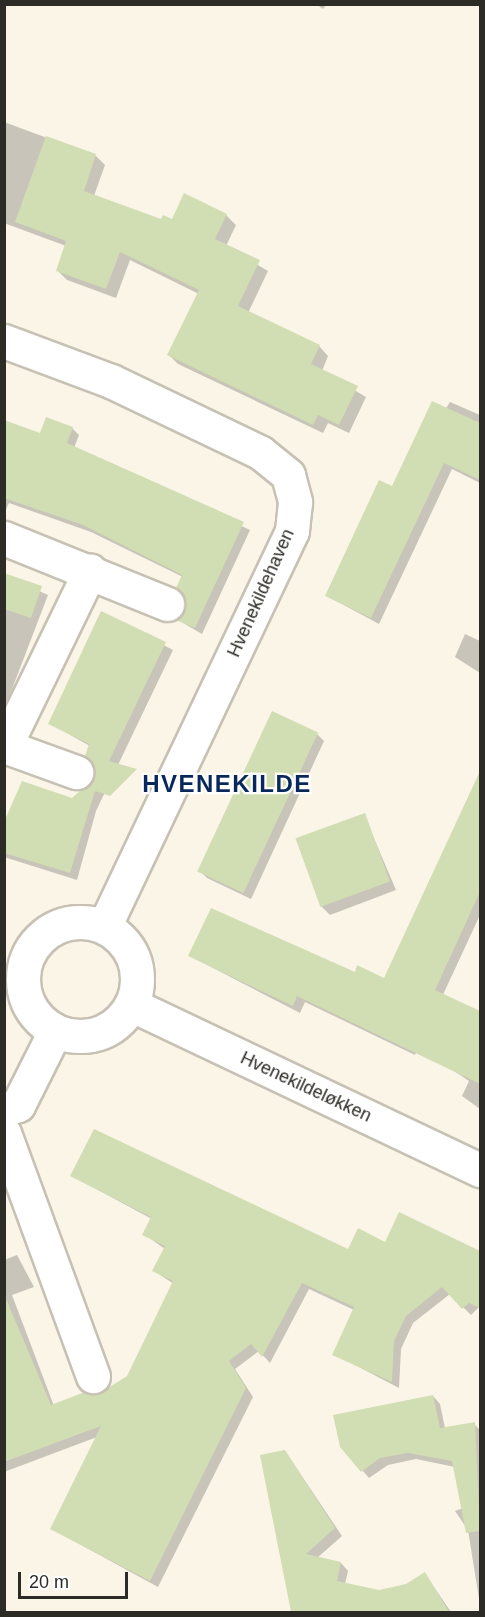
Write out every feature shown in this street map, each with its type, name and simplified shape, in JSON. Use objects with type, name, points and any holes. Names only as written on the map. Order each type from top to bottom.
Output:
[{"type":"street","name":"Hvenekildehaven","points":[[4,341],[111,381],[261,453],[288,476],[295,502],[292,531],[104,927]]},
{"type":"street","points":[[4,538],[167,604]]},
{"type":"street","points":[[76,772],[5,746],[90,571]]},
{"type":"street","points":[[69,922],[104,927],[131,952],[138,987],[132,1005],[121,1019],[90,1036],[55,1031],[40,1021],[23,990],[16,949],[69,922]]},
{"type":"street","name":"Hvenekildeløkken","points":[[132,1005],[480,1170]]},
{"type":"street","points":[[4,1110],[18,1105],[55,1031]]},
{"type":"street","points":[[4,1133],[93,1376]]},
{"type":"building","points":[[46,136],[96,154],[84,191],[161,219],[163,215],[172,219],[184,193],[227,214],[215,239],[260,260],[238,306],[320,345],[311,364],[358,386],[339,425],[318,415],[313,425],[167,355],[199,290],[120,252],[106,289],[56,271],[66,241],[15,222]]},
{"type":"building","points":[[432,401],[480,423],[480,480],[444,463],[371,618],[325,596],[379,480],[392,486]]},
{"type":"building","points":[[46,417],[73,427],[67,443],[244,522],[195,628],[176,620],[185,610],[185,601],[176,588],[182,575],[83,525],[4,498],[4,420],[40,433]]},
{"type":"building","points":[[4,573],[42,586],[31,618],[4,609]]},
{"type":"building","points":[[101,611],[166,642],[109,761],[137,769],[110,796],[95,791],[70,873],[4,853],[4,822],[22,781],[72,798],[93,779],[94,768],[85,756],[89,744],[48,724]]},
{"type":"building","points":[[272,711],[318,733],[243,893],[197,871]]},
{"type":"building","points":[[480,771],[480,892],[435,990],[480,1011],[480,1084],[297,996],[293,1006],[188,956],[211,908],[355,972],[357,965],[384,978]]},
{"type":"building","points":[[365,813],[390,882],[320,907],[295,838]]},
{"type":"building","points":[[94,1129],[348,1249],[358,1228],[385,1242],[399,1212],[480,1251],[480,1308],[469,1303],[462,1309],[442,1287],[406,1316],[394,1341],[392,1382],[332,1355],[354,1307],[302,1283],[262,1357],[251,1344],[229,1361],[246,1388],[150,1581],[50,1529],[101,1426],[4,1462],[4,1294],[51,1405],[85,1392],[100,1393],[127,1376],[173,1281],[152,1271],[165,1246],[142,1235],[151,1217],[70,1176]]},
{"type":"building","points":[[433,1395],[440,1428],[475,1422],[480,1531],[466,1533],[452,1461],[408,1453],[380,1458],[361,1472],[340,1447],[333,1415]]},
{"type":"building","points":[[285,1450],[335,1528],[306,1554],[341,1562],[337,1581],[379,1590],[406,1584],[425,1572],[449,1612],[291,1612],[260,1455]]},
{"type":"district","name":"HVENEKILDE","points":[[227,784]]}]
